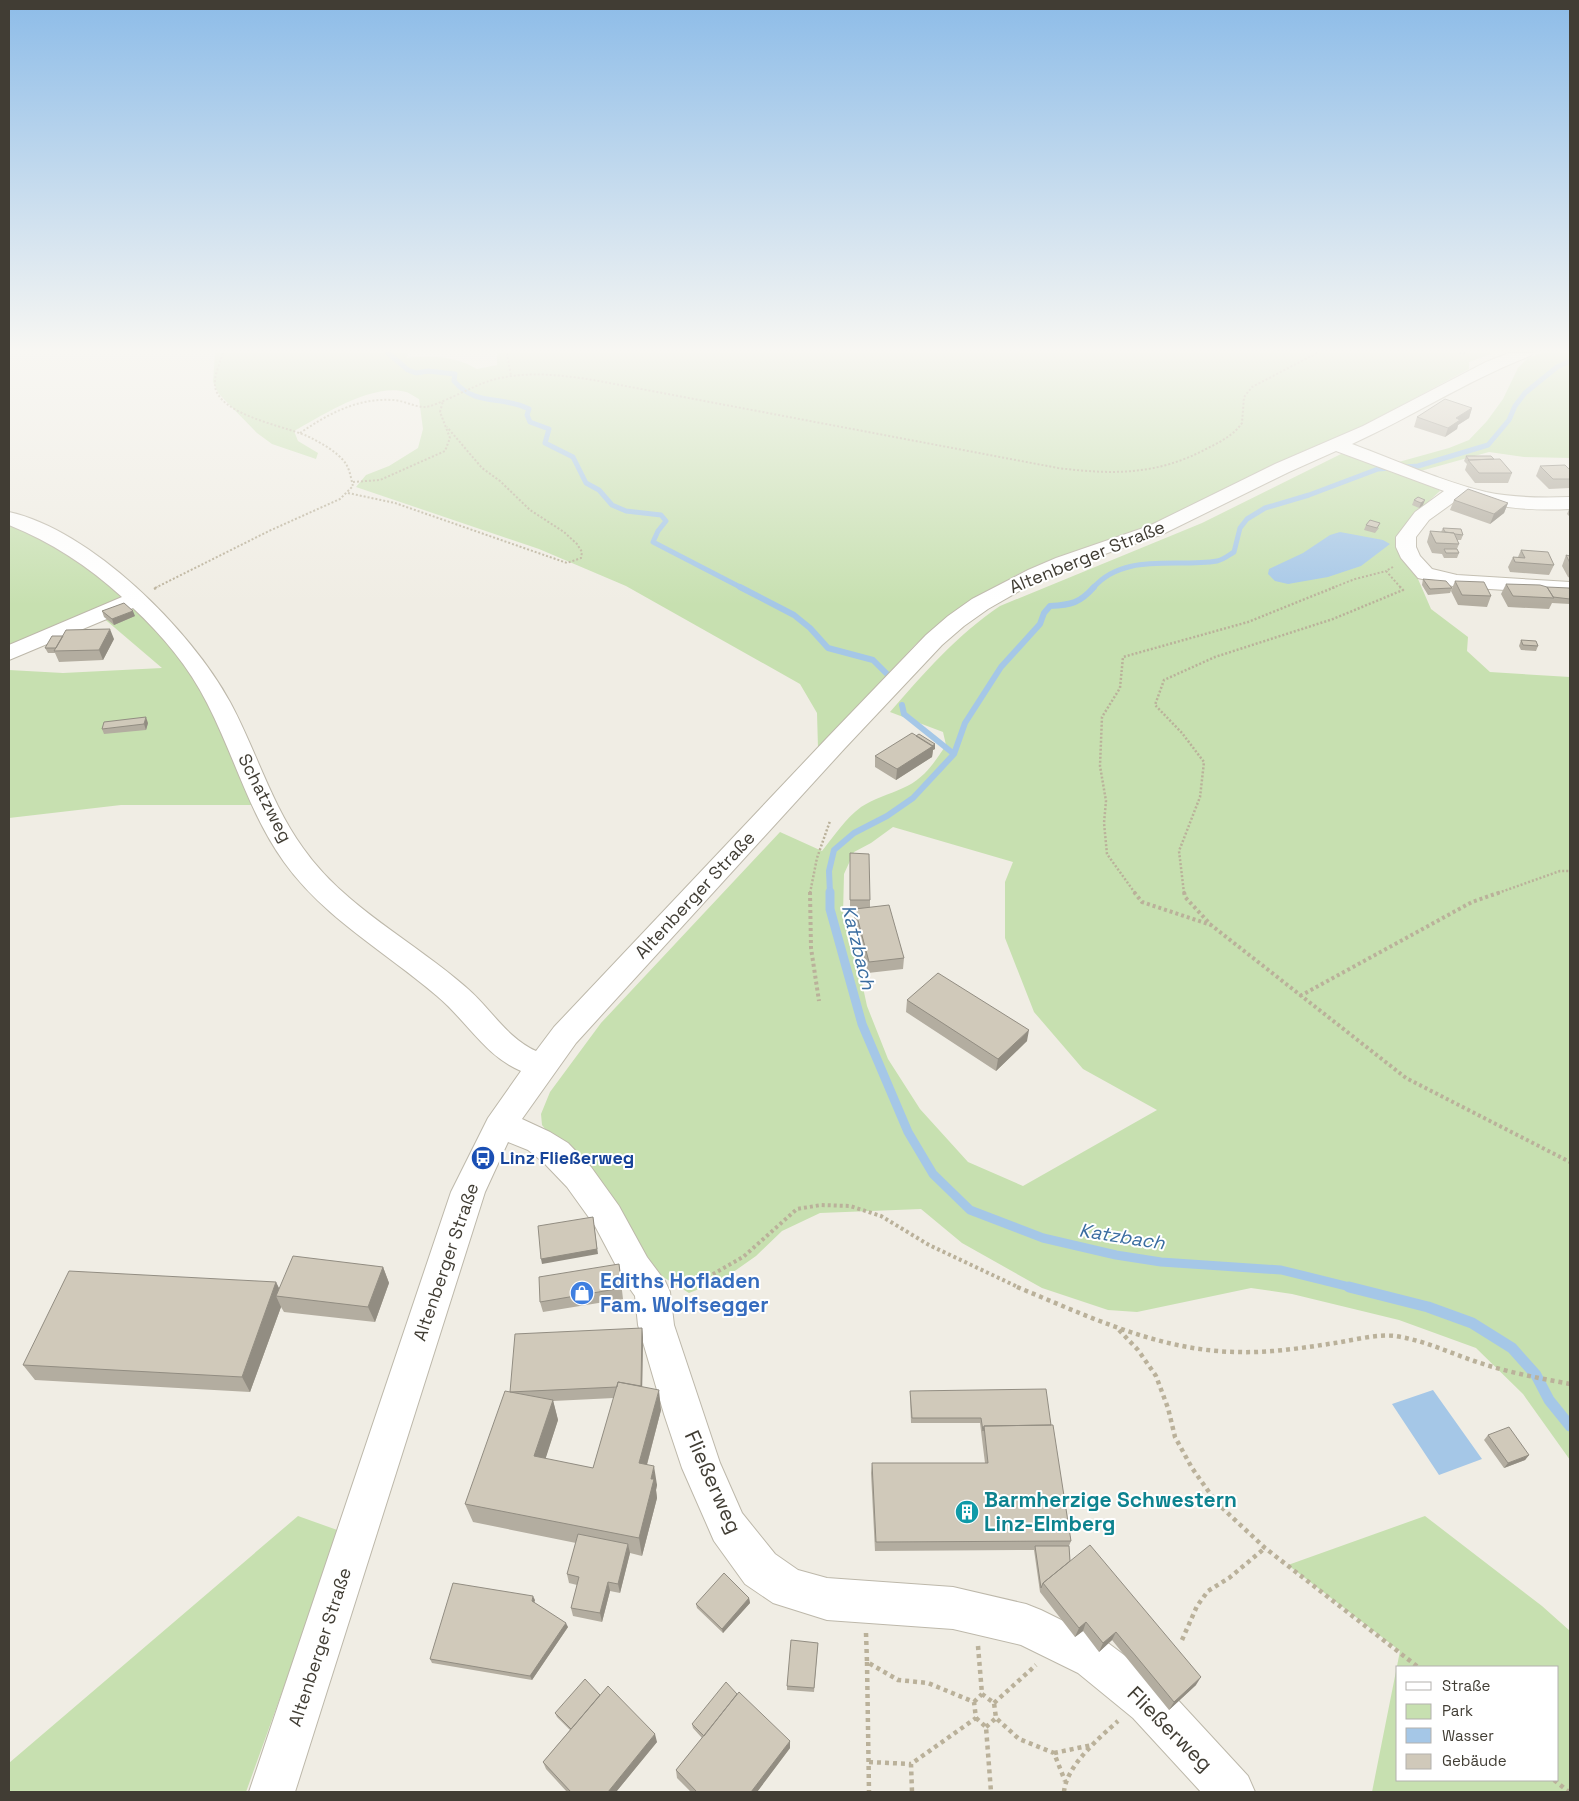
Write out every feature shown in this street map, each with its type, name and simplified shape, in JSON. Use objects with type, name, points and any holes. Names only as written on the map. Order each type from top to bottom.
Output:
[{"type":"street","name":"Altenberger Straße","points":[[272,1792],[312,1675],[468,1192],[499,1127],[566,1035],[836,743],[934,640],[956,621],[980,604],[1035,574],[1063,562],[1156,530],[1282,468],[1354,437]]},
{"type":"street","points":[[1337,445],[1458,490],[1509,501],[1537,504],[1570,504]]},
{"type":"street","points":[[1458,490],[1422,516],[1406,537],[1406,547],[1411,558],[1425,574],[1438,579],[1570,588]]},
{"type":"street","name":"Schatzweg","points":[[9,518],[66,544],[106,573],[174,638],[194,664],[217,701],[274,824],[294,855],[315,881],[349,912],[457,997],[498,1040],[515,1054],[541,1067]]},
{"type":"street","points":[[9,653],[135,599]]},
{"type":"street","name":"Fließerweg","points":[[499,1127],[520,1132],[539,1140],[556,1153],[579,1177],[607,1216],[636,1268],[652,1292],[656,1325],[683,1414],[702,1468],[728,1526],[760,1569],[788,1588],[827,1599],[953,1608],[1026,1625],[1093,1658],[1143,1697],[1232,1792]]},
{"type":"path","points":[[135,599],[348,493],[353,486],[353,482],[346,464],[331,450],[307,437]]},
{"type":"path","points":[[353,482],[380,480],[445,451],[450,437]]},
{"type":"path","points":[[348,493],[395,503],[567,563],[581,558],[582,552],[577,544],[564,532],[530,510],[500,481],[482,468],[456,437]]},
{"type":"path","points":[[896,437],[1076,470],[1126,474],[1146,472],[1185,459],[1226,437]]},
{"type":"path","points":[[1211,925],[1142,902],[1107,854],[1104,824],[1106,801],[1100,766],[1102,717],[1120,688],[1123,657],[1248,622],[1361,577],[1386,571],[1411,558]]},
{"type":"path","points":[[1386,571],[1403,590],[1333,618],[1215,657],[1164,680],[1155,705],[1182,733],[1204,762],[1200,797],[1179,851],[1186,897],[1211,925],[1406,1078],[1570,1162]]},
{"type":"path","points":[[819,1001],[811,959],[809,906],[816,860],[830,822]]},
{"type":"path","points":[[1300,996],[1472,902],[1560,871],[1570,871]]},
{"type":"path","points":[[652,1292],[706,1278],[743,1257],[797,1209],[821,1205],[850,1206],[881,1216],[928,1245],[995,1278],[1117,1328],[1179,1346],[1237,1352],[1301,1348],[1364,1338],[1393,1336],[1428,1343],[1474,1361],[1514,1373],[1570,1384]]},
{"type":"path","points":[[1117,1328],[1138,1350],[1156,1376],[1168,1408],[1175,1437],[1192,1468],[1216,1502],[1265,1548],[1417,1666]]},
{"type":"path","points":[[1182,1640],[1197,1606],[1208,1591],[1229,1578],[1265,1548]]},
{"type":"path","points":[[865,1602],[869,1792]]},
{"type":"path","points":[[975,1614],[982,1694],[994,1703],[996,1718],[1019,1739],[1054,1753],[1092,1745]]},
{"type":"path","points":[[994,1703],[1061,1642]]},
{"type":"path","points":[[867,1662],[898,1680],[928,1683],[974,1702]]},
{"type":"path","points":[[974,1702],[982,1694]]},
{"type":"path","points":[[1065,1781],[1092,1745],[1143,1697]]},
{"type":"path","points":[[974,1702],[976,1718],[986,1727],[991,1792]]},
{"type":"path","points":[[869,1762],[911,1764],[976,1718]]},
{"type":"path","points":[[986,1727],[996,1718]]},
{"type":"path","points":[[1054,1753],[1065,1781],[1064,1792]]},
{"type":"path","points":[[911,1764],[912,1792]]},
{"type":"path","points":[[1555,1781],[1569,1792]]},
{"type":"green space","points":[[263,437],[296,437],[298,441],[318,453],[316,459],[272,444]]},
{"type":"green space","points":[[421,437],[1338,437],[1264,469],[1184,511],[1131,534],[1022,572],[982,594],[945,618],[916,644],[818,748],[817,713],[800,684],[626,586],[539,549],[356,487],[366,475],[389,466],[418,448]]},
{"type":"green space","points":[[1472,437],[1570,437],[1570,458],[1524,457],[1489,452],[1417,472],[1395,463],[1449,448]]},
{"type":"green space","points":[[1345,452],[1436,486],[1440,491],[1420,509],[1400,551],[1408,567],[1418,579],[1431,609],[1468,637],[1467,651],[1490,672],[1570,677],[1570,1460],[1523,1394],[1476,1348],[1399,1320],[1292,1294],[1251,1288],[1137,1312],[1108,1310],[1042,1288],[962,1243],[921,1209],[820,1213],[782,1231],[756,1256],[722,1280],[689,1293],[655,1272],[542,1125],[541,1114],[550,1092],[601,1023],[780,832],[822,851],[845,822],[861,807],[910,785],[928,770],[946,745],[943,732],[890,712],[928,669],[969,629],[1000,606],[1202,523]],"holes":[[[893,827],[1013,862],[1005,882],[1005,938],[1034,1012],[1083,1069],[1157,1110],[1023,1186],[968,1162],[920,1109],[888,1059],[867,1006],[856,955],[843,914],[844,874],[854,852],[871,843]]]},
{"type":"green space","points":[[9,520],[43,536],[128,599],[9,650]]},
{"type":"green space","points":[[134,606],[156,626],[212,703],[259,805],[121,805],[9,818],[9,670],[63,673],[162,668],[101,616]]},
{"type":"green space","points":[[298,1516],[340,1531],[246,1792],[9,1792],[9,1763]]},
{"type":"green space","points":[[1425,1516],[1542,1606],[1570,1631],[1570,1792],[1372,1792],[1396,1671],[1396,1781],[1559,1781],[1559,1666],[1397,1666],[1400,1651],[1288,1565]]},
{"type":"water","points":[[1340,532],[1383,540],[1390,544],[1361,566],[1328,577],[1288,584],[1275,581],[1268,574],[1269,569],[1303,553],[1330,535]]},
{"type":"water","points":[[1433,1390],[1482,1459],[1439,1475],[1392,1404]]},
{"type":"building","points":[[1466,456],[1491,456],[1494,459],[1469,460]]},
{"type":"building","points":[[1500,459],[1512,473],[1479,473],[1468,460]]},
{"type":"building","points":[[1565,465],[1570,470],[1570,479],[1553,479],[1540,466]]},
{"type":"building","points":[[1468,489],[1508,503],[1494,514],[1454,500]]},
{"type":"building","points":[[1418,497],[1425,500],[1421,503],[1414,500]]},
{"type":"building","points":[[1370,520],[1380,523],[1377,528],[1366,525]]},
{"type":"building","points":[[1443,528],[1461,529],[1463,535],[1445,532]]},
{"type":"building","points":[[1430,531],[1454,533],[1459,544],[1436,543]]},
{"type":"building","points":[[1444,549],[1457,549],[1459,553],[1446,553]]},
{"type":"building","points":[[1521,550],[1548,552],[1554,565],[1515,562],[1513,557],[1525,558]]},
{"type":"building","points":[[1423,579],[1446,581],[1452,588],[1430,589]]},
{"type":"building","points":[[1455,581],[1484,582],[1491,596],[1462,595]]},
{"type":"building","points":[[1506,584],[1547,587],[1554,598],[1513,596]]},
{"type":"building","points":[[1547,587],[1569,588],[1570,599],[1553,597]]},
{"type":"building","points":[[124,603],[133,611],[112,619],[102,611]]},
{"type":"building","points":[[110,629],[99,650],[54,651],[66,630]]},
{"type":"building","points":[[52,636],[63,636],[56,648],[45,648]]},
{"type":"building","points":[[1521,640],[1536,641],[1538,646],[1523,645]]},
{"type":"building","points":[[146,717],[144,724],[102,729],[104,722]]},
{"type":"building","points":[[912,733],[933,746],[897,769],[875,756]]},
{"type":"building","points":[[919,734],[935,744],[932,746],[916,736]]},
{"type":"building","points":[[850,853],[869,854],[870,900],[850,900]]},
{"type":"building","points":[[889,905],[904,958],[869,962],[855,909]]},
{"type":"building","points":[[938,973],[1029,1030],[998,1059],[907,1000]]},
{"type":"building","points":[[593,1217],[597,1249],[541,1259],[538,1226]]},
{"type":"building","points":[[293,1256],[383,1267],[368,1307],[276,1296]]},
{"type":"building","points":[[619,1264],[622,1288],[540,1302],[539,1277]]},
{"type":"building","points":[[69,1271],[276,1282],[242,1377],[23,1365]]},
{"type":"building","points":[[642,1328],[641,1386],[618,1382],[617,1387],[510,1392],[515,1334]]},
{"type":"building","points":[[618,1382],[659,1390],[639,1463],[654,1466],[651,1479],[654,1479],[639,1538],[465,1504],[505,1391],[553,1400],[534,1456],[593,1468]]},
{"type":"building","points":[[1046,1389],[1051,1425],[984,1426],[983,1431],[981,1418],[912,1418],[910,1391]]},
{"type":"building","name":"Barmherzige Schwestern Linz-Elmberg","points":[[1053,1425],[1071,1541],[876,1542],[872,1463],[988,1463],[984,1426]]},
{"type":"building","points":[[1509,1427],[1529,1455],[1508,1463],[1488,1435]]},
{"type":"building","points":[[578,1534],[628,1544],[618,1584],[608,1582],[600,1613],[571,1608],[579,1577],[567,1574]]},
{"type":"building","name":"Barmherzige Schwestern Linz-Elmberg","points":[[1090,1545],[1201,1677],[1174,1702],[1116,1632],[1103,1643],[1086,1622],[1079,1628],[1043,1583]]},
{"type":"building","points":[[1035,1546],[1069,1546],[1070,1561],[1043,1583],[1041,1588]]},
{"type":"building","points":[[724,1573],[749,1598],[722,1629],[696,1604]]},
{"type":"building","points":[[453,1583],[533,1596],[532,1601],[566,1623],[530,1676],[430,1659]]},
{"type":"building","points":[[791,1640],[818,1643],[814,1688],[787,1686]]},
{"type":"building","points":[[585,1679],[600,1695],[571,1729],[555,1713]]},
{"type":"building","points":[[726,1682],[737,1694],[704,1736],[692,1724]]},
{"type":"building","points":[[608,1686],[655,1734],[608,1792],[571,1792],[543,1762]]},
{"type":"building","points":[[739,1692],[790,1741],[751,1792],[697,1792],[676,1770]]},
{"type":"waterway","points":[[547,437],[545,443],[573,457],[586,483],[599,490],[612,505],[626,511],[661,515],[666,521],[658,531],[653,542],[742,588]]},
{"type":"waterway","name":"Katzbach","points":[[1093,588],[1106,577],[1135,565],[1201,563],[1224,559],[1234,552],[1240,528],[1247,519],[1265,508],[1309,495],[1378,469],[1418,466],[1488,445],[1495,437]]},
{"type":"waterway","points":[[740,587],[794,615],[810,628],[828,648],[873,660],[887,674]]},
{"type":"waterway","name":"Katzbach","points":[[954,754],[965,723],[1001,667],[1040,624],[1044,613],[1050,606],[1064,605],[1079,600],[1093,588]]},
{"type":"waterway","points":[[902,705],[904,714],[954,754]]},
{"type":"waterway","name":"Katzbach","points":[[830,893],[829,871],[834,850],[854,833],[887,816],[913,798],[954,754]]},
{"type":"waterway","name":"Katzbach","points":[[830,893],[830,909],[862,1024],[908,1132],[933,1174],[970,1210],[1043,1238],[1116,1255],[1161,1262],[1281,1270],[1354,1288]]},
{"type":"waterway","name":"Katzbach","points":[[1349,1287],[1428,1307],[1472,1323],[1512,1348],[1536,1375],[1549,1400],[1570,1426]]},
{"type":"place","name":"Linz Fließerweg","points":[[483,1158]]},
{"type":"place","name":"Ediths Hofladen Fam. Wolfsegger","points":[[582,1293]]},
{"type":"place","name":"Barmherzige Schwestern Linz-Elmberg","points":[[967,1512]]}]
